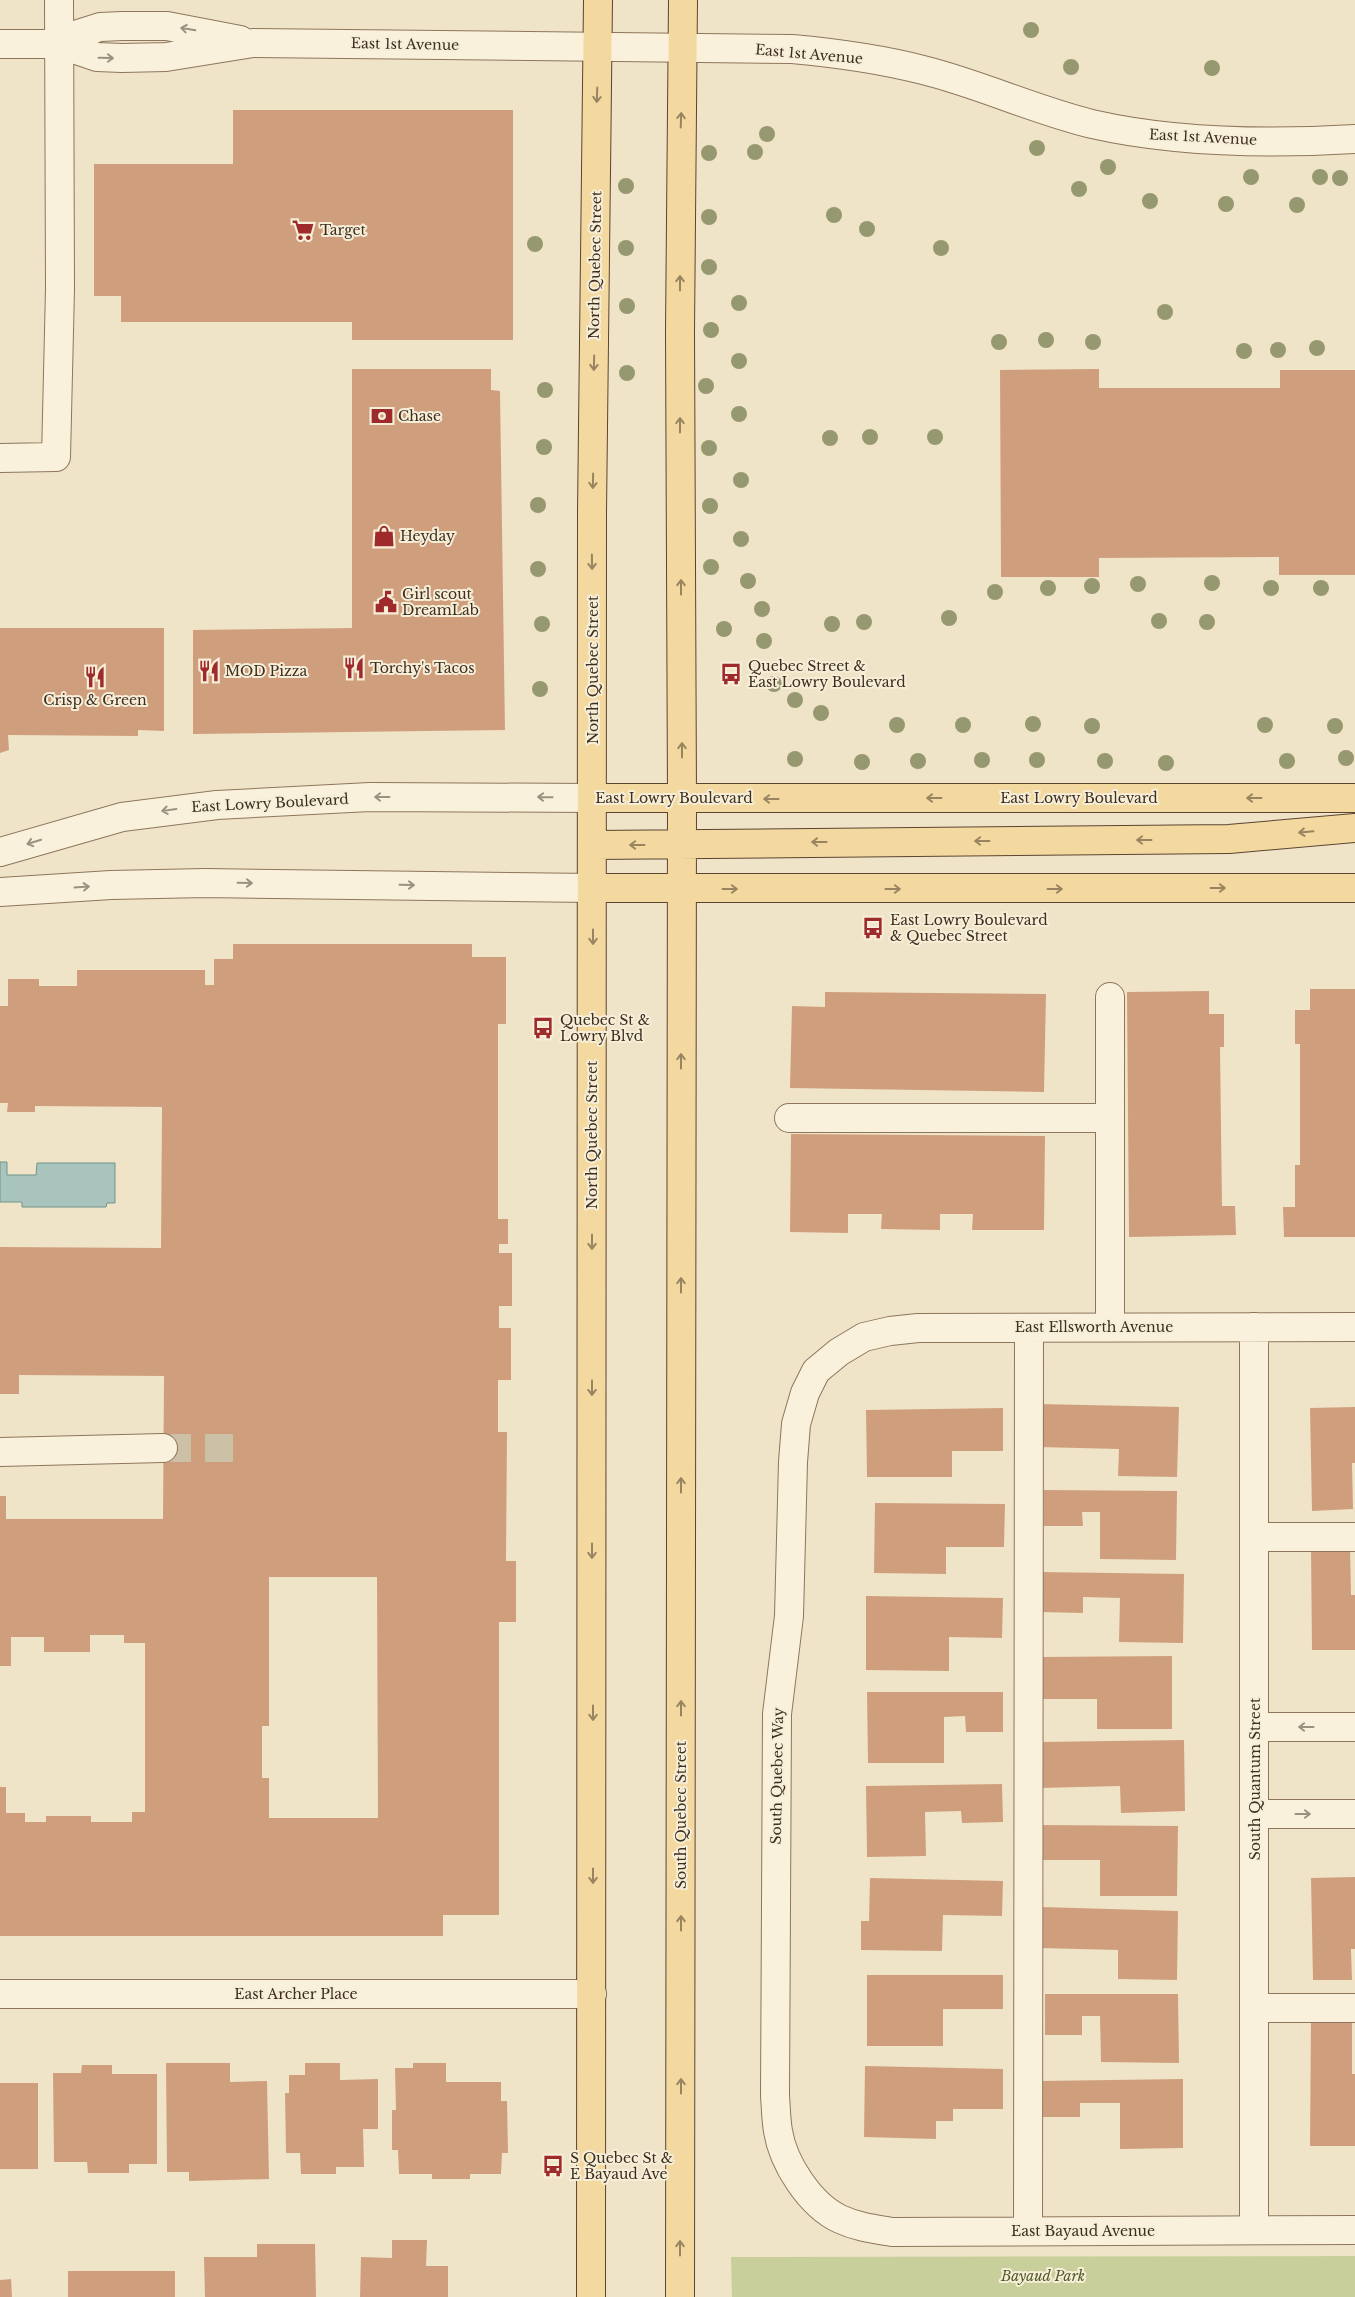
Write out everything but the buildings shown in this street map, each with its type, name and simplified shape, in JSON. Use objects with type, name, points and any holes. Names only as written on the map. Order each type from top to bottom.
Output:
[{"type":"main road","name":"North Quebec Street","points":[[592,1994],[592,845],[594,798],[592,513],[598,0]]},
{"type":"main road","points":[[681,889],[680,331],[683,0]]},
{"type":"main road","name":"East Lowry Boulevard","points":[[594,798],[1355,798]]},
{"type":"main road","points":[[592,845],[746,842],[1229,839],[1355,828]]},
{"type":"main road","points":[[593,888],[1355,888]]},
{"type":"main road","name":"South Quebec Street","points":[[680,2297],[681,889]]},
{"type":"main road","points":[[591,2297],[592,1994]]},
{"type":"street","points":[[0,458],[56,457],[60,315],[59,0]]},
{"type":"street","name":"East 1st Avenue","points":[[0,44],[59,44],[97,57],[122,58],[166,57],[253,43],[792,49],[840,54],[922,70],[1054,113],[1141,134],[1215,139],[1355,139]]},
{"type":"street","name":"East Lowry Boulevard","points":[[0,852],[122,817],[217,805],[370,797],[594,798]]},
{"type":"street","points":[[0,892],[205,883],[593,888]]},
{"type":"street","points":[[1110,997],[1110,1327]]},
{"type":"street","points":[[789,1118],[1110,1118]]},
{"type":"street","name":"South Quantum Street","points":[[1254,1327],[1254,2230]]},
{"type":"street","name":"East Ellsworth Avenue","points":[[839,1352],[864,1337],[890,1331],[918,1328],[1355,1327]]},
{"type":"street","points":[[1028,2231],[1029,1328]]},
{"type":"street","name":"South Quebec Way","points":[[818,2203],[795,2175],[778,2132],[775,2096],[777,1714],[789,1616],[793,1462],[796,1424],[805,1393],[816,1371],[839,1352]]},
{"type":"street","points":[[0,1452],[163,1448]]},
{"type":"street","points":[[1255,1537],[1355,1537]]},
{"type":"street","points":[[1255,1727],[1355,1727]]},
{"type":"street","points":[[1254,1814],[1355,1814]]},
{"type":"street","name":"East Archer Place","points":[[0,1994],[592,1994]]},
{"type":"street","points":[[1254,2008],[1355,2008]]},
{"type":"street","name":"East Bayaud Avenue","points":[[818,2203],[838,2218],[864,2228],[892,2232],[1355,2230]]},
{"type":"green space","name":"Bayaud Park","points":[[1355,2256],[1355,2297],[732,2297],[731,2257]]},
{"type":"water","points":[[0,1162],[7,1162],[7,1175],[36,1175],[37,1163],[115,1163],[115,1203],[107,1203],[106,1207],[22,1207],[22,1202],[0,1202]]},
{"type":"tunnel","points":[[163,1448],[234,1448]]},
{"type":"place","name":"Target","points":[[303,230]]},
{"type":"place","name":"Chase","points":[[382,416]]},
{"type":"place","name":"Heyday","points":[[384,536]]},
{"type":"place","name":"Girl scout DreamLab","points":[[386,602]]},
{"type":"place","name":"Torchy's Tacos","points":[[354,668]]},
{"type":"place","name":"MOD Pizza","points":[[209,671]]},
{"type":"place","name":"Quebec Street & East Lowry Boulevard","points":[[731,674]]},
{"type":"place","name":"Crisp & Green","points":[[95,677]]},
{"type":"place","name":"East Lowry Boulevard & Quebec Street","points":[[873,928]]},
{"type":"place","name":"Quebec St & Lowry Blvd","points":[[543,1028]]},
{"type":"place","name":"S Quebec St & E Bayaud Ave","points":[[553,2166]]}]
